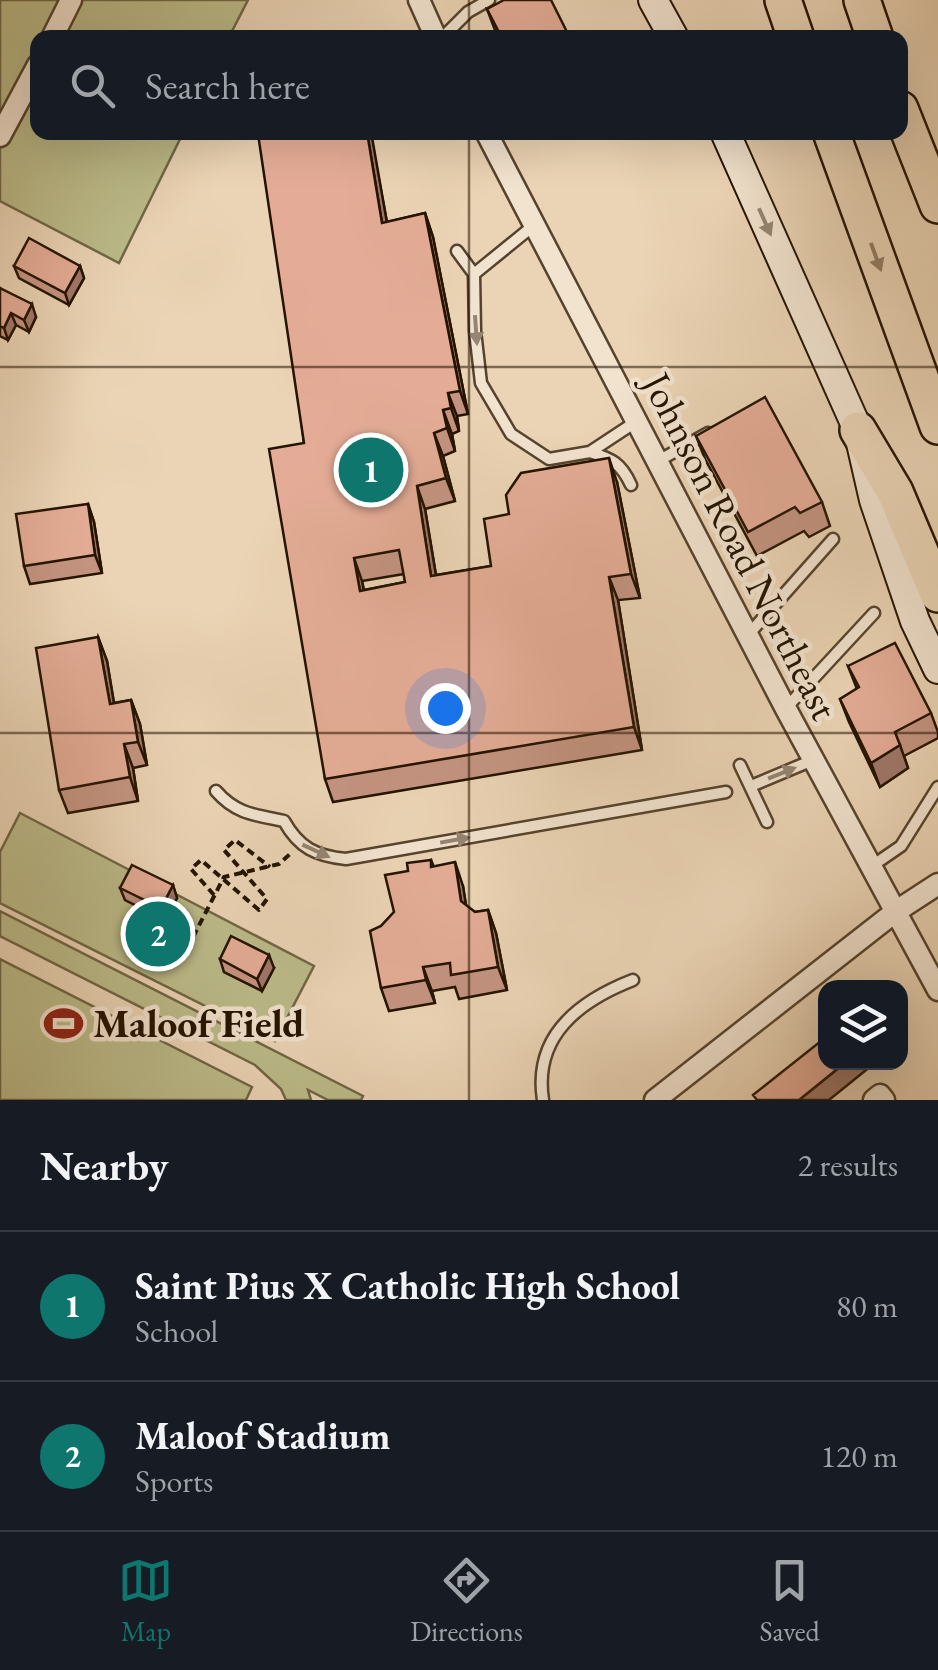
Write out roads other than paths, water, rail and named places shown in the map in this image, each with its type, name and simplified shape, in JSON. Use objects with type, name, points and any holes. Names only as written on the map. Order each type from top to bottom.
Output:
[{"type":"highway","points":[[783,0],[793,30]]},
{"type":"highway","points":[[862,0],[872,30]]},
{"type":"highway","points":[[908,129],[938,206]]},
{"type":"highway","points":[[834,140],[938,426]]},
{"type":"highway","points":[[858,430],[895,492],[938,594]]},
{"type":"main road","points":[[653,0],[670,30]]},
{"type":"main road","points":[[730,140],[858,430],[874,500],[915,621],[938,670]]},
{"type":"street","points":[[56,30],[71,0]]},
{"type":"street","points":[[418,0],[435,30]]},
{"type":"street","points":[[0,136],[30,80]]},
{"type":"street","name":"Johnson Road Northeast","points":[[490,140],[786,709],[938,990]]},
{"type":"street","points":[[655,1100],[895,912],[938,884]]},
{"type":"street","points":[[874,1100],[880,1095],[884,1100]]},
{"type":"lane","points":[[448,30],[476,4],[488,0]]},
{"type":"lane","points":[[474,274],[533,226]]},
{"type":"lane","points":[[457,251],[474,274],[480,384],[511,434],[549,459],[590,452],[637,421]]},
{"type":"lane","points":[[657,462],[720,427]]},
{"type":"lane","points":[[590,452],[609,458],[624,470],[630,486]]},
{"type":"lane","points":[[748,636],[833,539]]},
{"type":"lane","points":[[786,709],[874,613]]},
{"type":"lane","points":[[751,786],[813,760]]},
{"type":"lane","points":[[740,765],[767,822]]},
{"type":"lane","points":[[871,866],[900,846],[938,787]]},
{"type":"lane","points":[[216,791],[229,806],[284,821],[300,844],[323,857],[346,859],[726,792]]},
{"type":"lane","points":[[543,1100],[541,1076],[545,1056],[558,1031],[586,1003],[633,980]]},
{"type":"place","name":"Saint Pius X Catholic High School","points":[[371,470]]},
{"type":"place","name":"Maloof Stadium","points":[[158,934]]},
{"type":"place","name":"Maloof Field","points":[[63,1023]]}]
